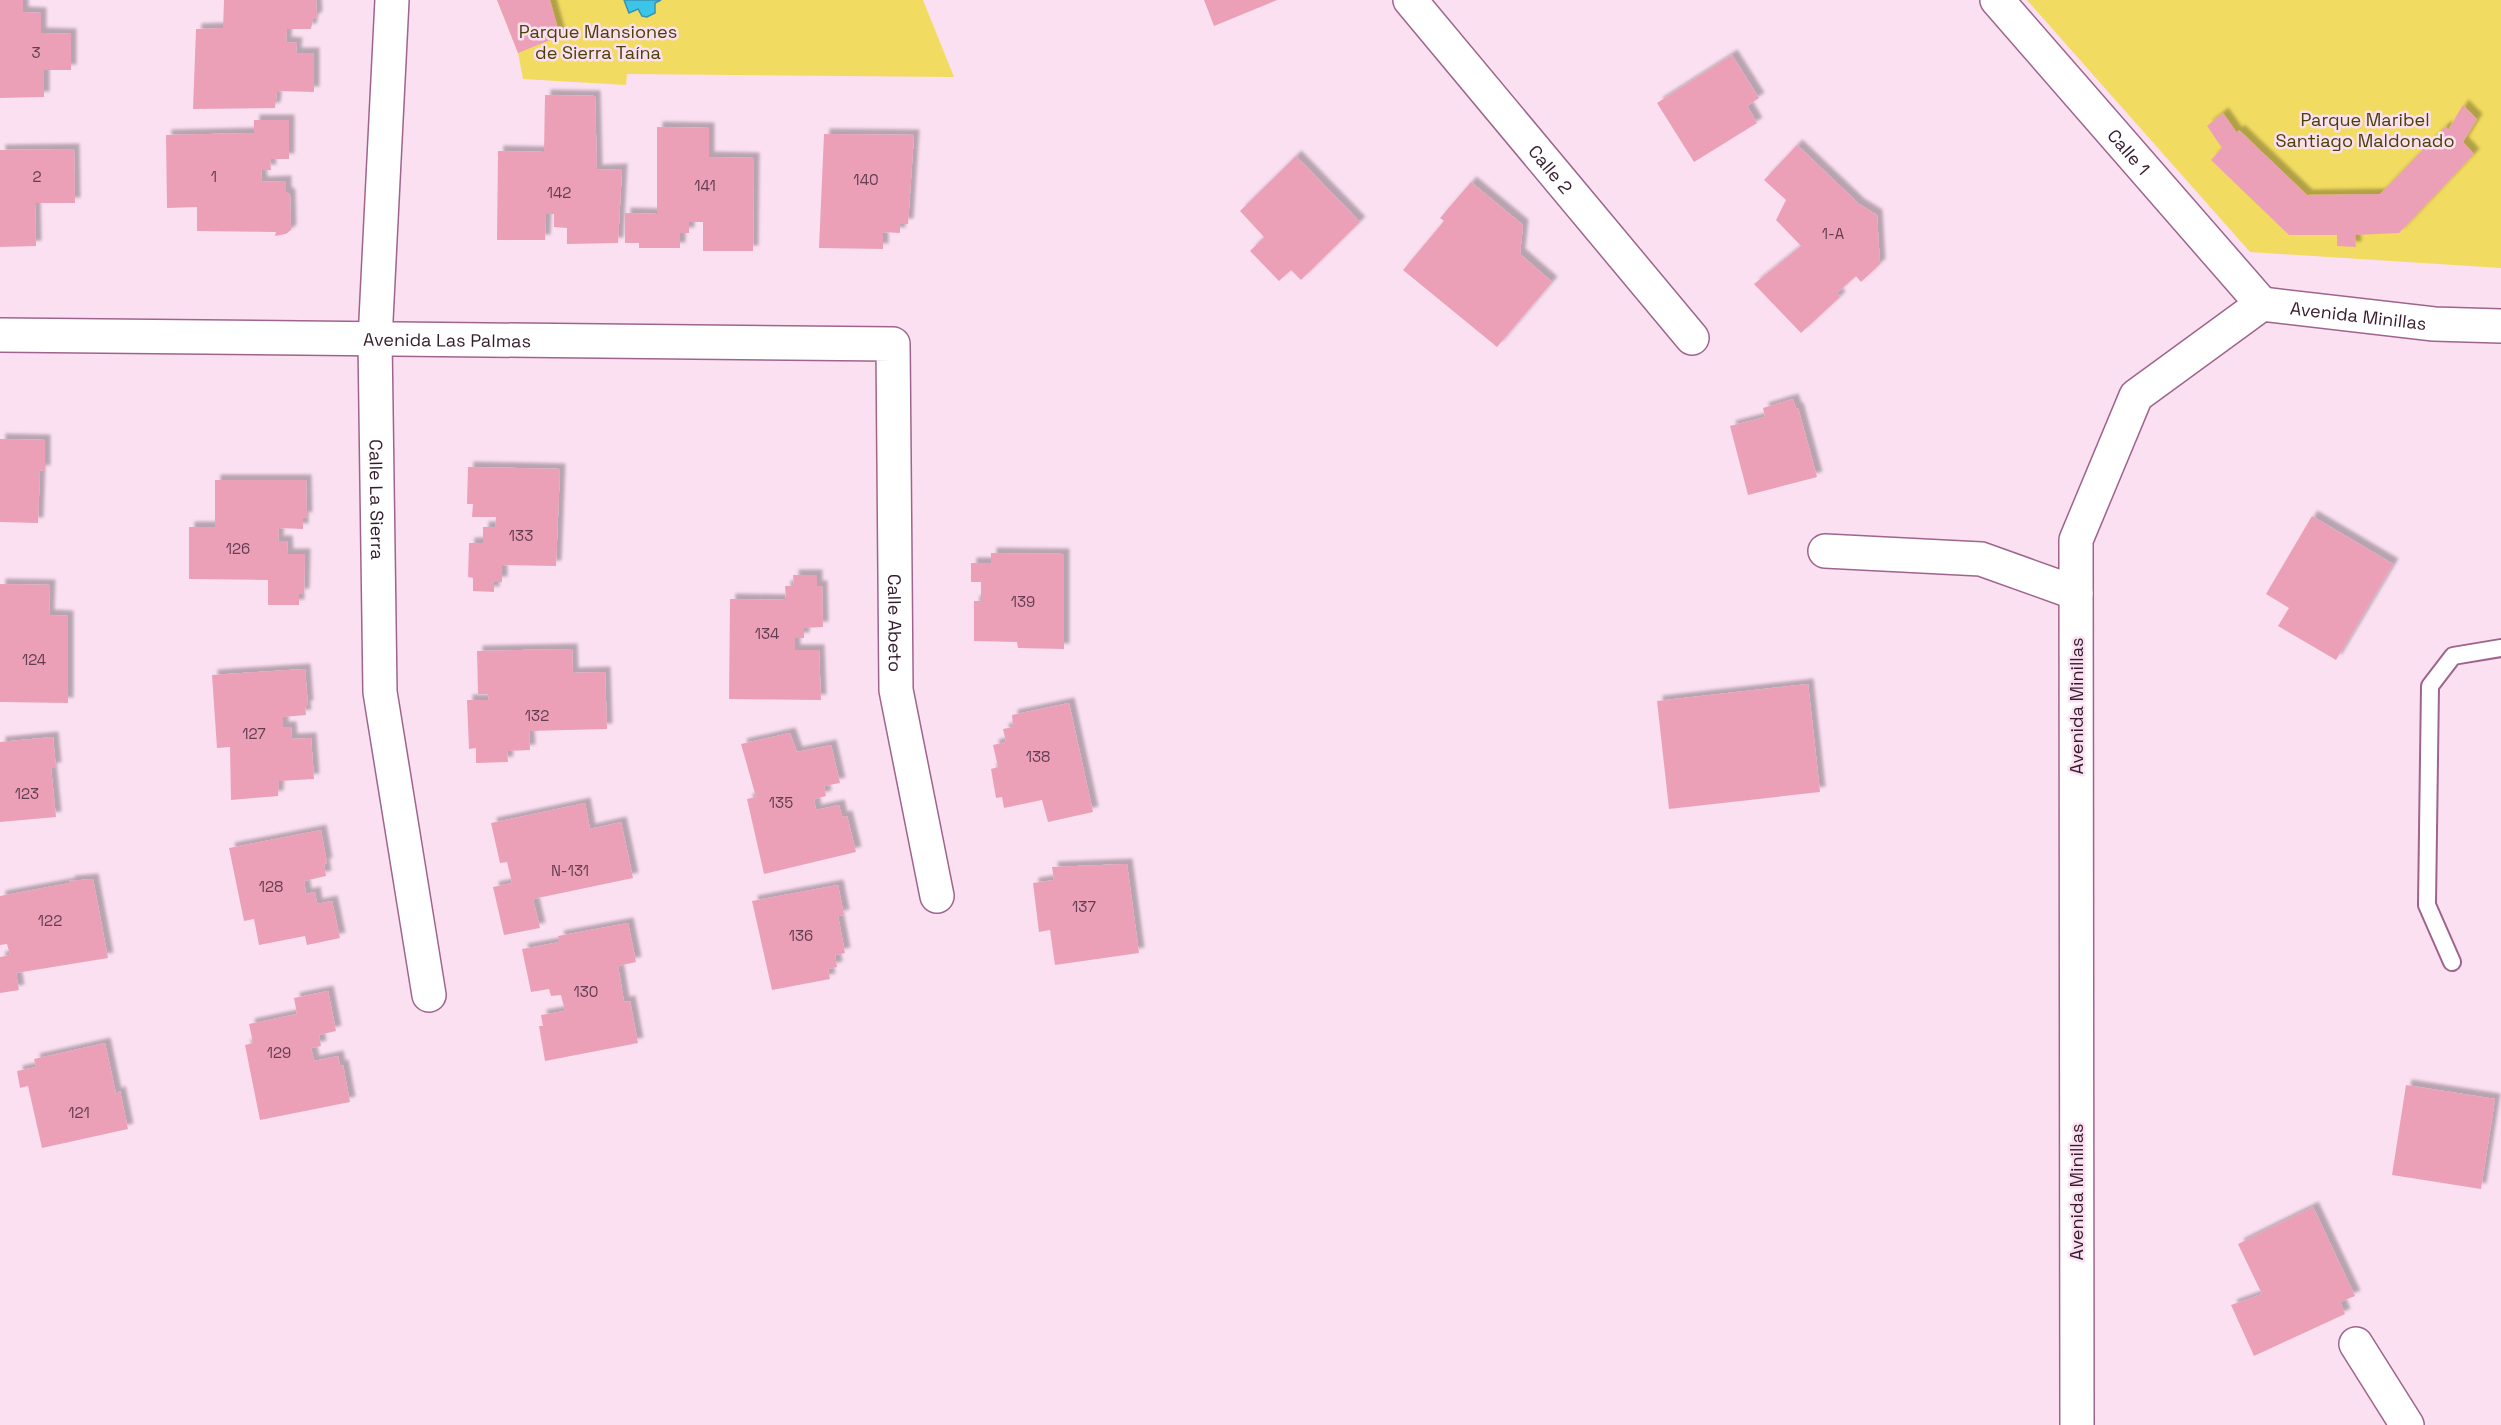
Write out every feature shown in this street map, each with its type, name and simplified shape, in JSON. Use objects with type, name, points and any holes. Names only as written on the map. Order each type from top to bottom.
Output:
[{"type":"street","name":"Calle La Sierra","points":[[392,0],[375,340],[380,692],[429,995]]},
{"type":"street","name":"Calle 2","points":[[1410,0],[1692,338]]},
{"type":"street","name":"Calle 1","points":[[1997,0],[2262,304]]},
{"type":"street","name":"Avenida Minillas","points":[[2077,1425],[2076,540],[2136,396],[2262,304],[2434,324],[2501,326]]},
{"type":"street","name":"Avenida Las Palmas","points":[[0,335],[893,344]]},
{"type":"street","name":"Calle Abeto","points":[[893,344],[896,690],[937,896]]},
{"type":"street","points":[[1825,551],[1982,559],[2076,593]]},
{"type":"street","points":[[2356,1344],[2407,1425]]},
{"type":"lane","points":[[2452,962],[2427,905],[2430,686],[2453,656],[2501,648]]},
{"type":"green space","name":"Parque Mansiones de Sierra Taína","points":[[497,0],[923,0],[954,77],[627,74],[626,85],[523,79],[518,53]]},
{"type":"green space","name":"Parque Maribel Santiago Maldonado","points":[[2027,0],[2501,0],[2501,268],[2250,252]]},
{"type":"water","points":[[624,0],[661,0],[655,3],[655,13],[647,17],[642,16],[638,9],[629,13]]},
{"type":"building","points":[[0,0],[23,0],[23,12],[41,13],[41,33],[71,34],[71,70],[44,70],[44,97],[0,98]]},
{"type":"building","points":[[224,0],[316,0],[317,17],[313,19],[311,29],[287,29],[286,42],[297,43],[296,53],[314,53],[314,92],[277,91],[275,108],[193,109],[196,29],[223,28]]},
{"type":"building","points":[[497,0],[550,0],[560,36],[518,53]]},
{"type":"building","points":[[1204,0],[1277,0],[1214,26]]},
{"type":"building","points":[[1732,55],[1759,98],[1747,106],[1757,123],[1694,162],[1657,103]]},
{"type":"building","points":[[545,95],[595,96],[597,170],[622,169],[618,243],[567,244],[567,228],[554,227],[554,214],[546,214],[545,240],[497,240],[498,151],[544,152]]},
{"type":"building","points":[[2463,105],[2477,119],[2463,142],[2474,154],[2399,233],[2355,235],[2356,247],[2337,246],[2337,235],[2289,235],[2211,160],[2222,148],[2207,126],[2223,113],[2237,133],[2239,130],[2307,195],[2380,194],[2446,126],[2448,130]]},
{"type":"building","points":[[254,120],[289,120],[289,159],[270,159],[271,170],[261,170],[262,182],[286,181],[286,192],[290,195],[291,230],[286,234],[275,236],[276,232],[197,231],[197,207],[167,208],[166,135],[254,133]]},
{"type":"building","points":[[657,127],[709,128],[709,157],[754,158],[753,251],[703,251],[703,222],[689,222],[689,233],[680,233],[680,248],[639,248],[639,243],[625,243],[625,213],[657,214]]},
{"type":"building","points":[[824,134],[914,135],[908,224],[900,224],[900,233],[883,232],[883,249],[819,248]]},
{"type":"building","points":[[1797,145],[1859,204],[1877,215],[1880,264],[1861,282],[1856,276],[1837,293],[1840,297],[1801,333],[1754,284],[1801,246],[1776,220],[1786,200],[1764,180]]},
{"type":"building","points":[[74,149],[75,203],[35,203],[36,246],[0,247],[0,150]]},
{"type":"building","points":[[1296,156],[1360,222],[1301,280],[1291,270],[1279,281],[1250,251],[1264,237],[1240,211]]},
{"type":"building","points":[[1471,182],[1523,225],[1520,254],[1552,282],[1497,347],[1403,270],[1444,221],[1440,218]]},
{"type":"building","points":[[1793,399],[1798,408],[1817,477],[1748,495],[1730,426],[1765,417],[1763,408]]},
{"type":"building","points":[[0,439],[45,440],[45,471],[40,470],[38,523],[0,522]]},
{"type":"building","points":[[468,467],[560,469],[556,566],[502,565],[502,582],[494,582],[494,592],[473,591],[473,578],[468,577],[469,543],[483,543],[483,527],[495,527],[496,517],[472,517],[473,504],[467,504]]},
{"type":"building","points":[[215,480],[306,480],[307,518],[303,517],[303,529],[279,528],[278,541],[287,541],[288,554],[305,554],[304,594],[299,594],[299,605],[268,605],[268,580],[189,579],[189,527],[215,527]]},
{"type":"building","points":[[2312,516],[2393,564],[2336,660],[2278,626],[2289,608],[2266,594]]},
{"type":"building","points":[[991,553],[1064,554],[1064,649],[1018,648],[1017,642],[974,641],[974,601],[981,601],[981,582],[971,582],[971,563],[991,563]]},
{"type":"building","points":[[793,575],[817,575],[817,586],[822,586],[823,627],[804,628],[804,638],[795,638],[795,650],[819,650],[821,700],[729,699],[730,599],[786,600],[785,586],[794,586]]},
{"type":"building","points":[[0,584],[50,585],[49,615],[68,616],[68,703],[0,702]]},
{"type":"building","points":[[572,649],[573,673],[605,672],[607,729],[529,731],[530,750],[507,751],[508,762],[476,763],[476,748],[469,749],[467,700],[489,700],[488,694],[478,694],[477,651]]},
{"type":"building","points":[[305,669],[308,706],[305,706],[306,715],[283,717],[283,727],[291,727],[292,739],[311,738],[314,779],[279,781],[278,796],[231,800],[230,747],[217,748],[212,675]]},
{"type":"building","points":[[1808,684],[1820,792],[1669,809],[1657,701]]},
{"type":"building","points":[[1069,703],[1093,812],[1048,822],[1042,800],[1004,808],[1002,797],[996,798],[991,769],[998,767],[993,745],[1006,742],[1003,729],[1013,727],[1012,715]]},
{"type":"building","points":[[790,733],[797,752],[831,745],[840,783],[824,786],[826,796],[814,799],[816,810],[839,805],[842,817],[847,816],[856,852],[764,874],[747,799],[756,797],[741,744]]},
{"type":"building","points":[[53,737],[56,768],[51,768],[56,817],[0,822],[0,742]]},
{"type":"building","points":[[585,803],[590,829],[621,822],[633,878],[533,899],[540,928],[504,935],[493,887],[512,883],[507,862],[500,863],[491,823]]},
{"type":"building","points":[[321,830],[327,863],[324,864],[326,876],[304,881],[306,894],[315,892],[317,904],[332,901],[340,938],[307,945],[305,936],[259,945],[254,919],[244,921],[229,848]]},
{"type":"building","points":[[1127,864],[1139,953],[1055,965],[1050,930],[1039,932],[1033,883],[1054,880],[1052,867]]},
{"type":"building","points":[[93,879],[108,958],[16,973],[19,990],[0,993],[0,957],[10,955],[7,944],[0,945],[0,896],[70,883],[69,881]]},
{"type":"building","points":[[838,885],[844,915],[838,916],[845,953],[835,955],[837,967],[828,969],[830,979],[772,990],[752,901]]},
{"type":"building","points":[[628,923],[636,962],[618,966],[624,1002],[630,1001],[638,1043],[545,1061],[539,1026],[543,1026],[541,1015],[565,1011],[561,995],[551,996],[549,989],[531,992],[522,949],[560,942],[558,936]]},
{"type":"building","points":[[328,991],[336,1031],[319,1035],[321,1046],[311,1048],[314,1061],[338,1056],[340,1066],[343,1065],[350,1102],[260,1120],[245,1045],[253,1043],[249,1024],[297,1014],[294,998]]},
{"type":"building","points":[[105,1043],[116,1094],[120,1091],[128,1129],[42,1148],[28,1086],[20,1088],[17,1071],[36,1067],[34,1059]]},
{"type":"building","points":[[2406,1085],[2495,1099],[2481,1189],[2392,1175]]},
{"type":"building","points":[[2313,1207],[2355,1296],[2340,1302],[2345,1314],[2254,1356],[2231,1305],[2262,1294],[2238,1244]]}]
